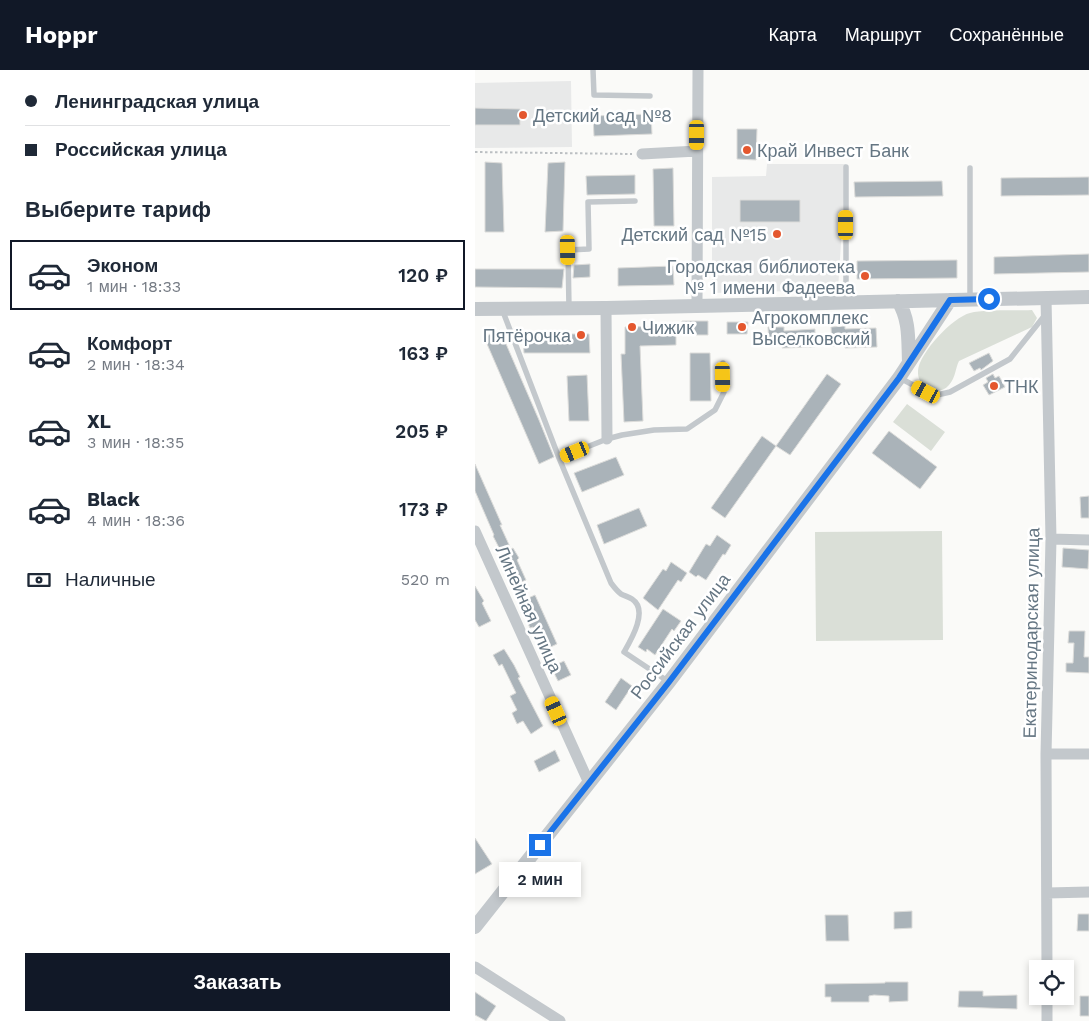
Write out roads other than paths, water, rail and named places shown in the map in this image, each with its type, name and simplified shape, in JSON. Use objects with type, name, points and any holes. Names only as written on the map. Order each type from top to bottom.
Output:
[{"type":"street","points":[[697,305],[698,70]]},
{"type":"street","points":[[642,154],[697,151]]},
{"type":"street","points":[[475,309],[606,308],[1089,297]]},
{"type":"street","name":"Екатеринодарская улица","points":[[1046,298],[1051,540],[1046,754],[1047,960]]},
{"type":"street","name":"Российская улица","points":[[476,921],[669,682],[899,378],[950,300]]},
{"type":"street","points":[[898,301],[905,312],[907,321],[909,362]]},
{"type":"street","points":[[606,308],[607,439]]},
{"type":"street","name":"Линейная улица","points":[[475,531],[589,783]]},
{"type":"street","points":[[1051,540],[1089,540]]},
{"type":"street","points":[[1046,754],[1089,754]]},
{"type":"street","points":[[1047,893],[1089,892]]},
{"type":"street","points":[[475,967],[559,1021]]},
{"type":"street","points":[[1047,1005],[1047,1021]]},
{"type":"lane","points":[[593,70],[594,95],[650,96]]},
{"type":"lane","points":[[846,167],[846,302]]},
{"type":"lane","points":[[970,299],[971,168]]},
{"type":"lane","points":[[569,308],[568,250],[589,249],[587,202],[635,201]]},
{"type":"lane","points":[[502,309],[559,458],[611,583],[620,593],[637,604],[639,610],[636,630],[624,652],[669,682]]},
{"type":"lane","points":[[899,378],[937,396],[950,392],[1010,359],[1046,314]]},
{"type":"lane","points":[[559,458],[607,439],[654,430],[687,429],[715,410],[723,392],[723,363]]},
{"type":"place","name":"Детский сад №8","points":[[523,115]]},
{"type":"place","name":"Край Инвест Банк","points":[[747,150]]},
{"type":"place","name":"Детский сад №15","points":[[777,234]]},
{"type":"place","name":"Городская библиотека № 1 имени Фадеева","points":[[865,276]]},
{"type":"place","name":"Чижик","points":[[632,327]]},
{"type":"place","name":"Агрокомплекс Выселковский","points":[[742,327]]},
{"type":"place","name":"Пятёрочка","points":[[581,335]]},
{"type":"place","name":"ТНК","points":[[994,386]]}]
